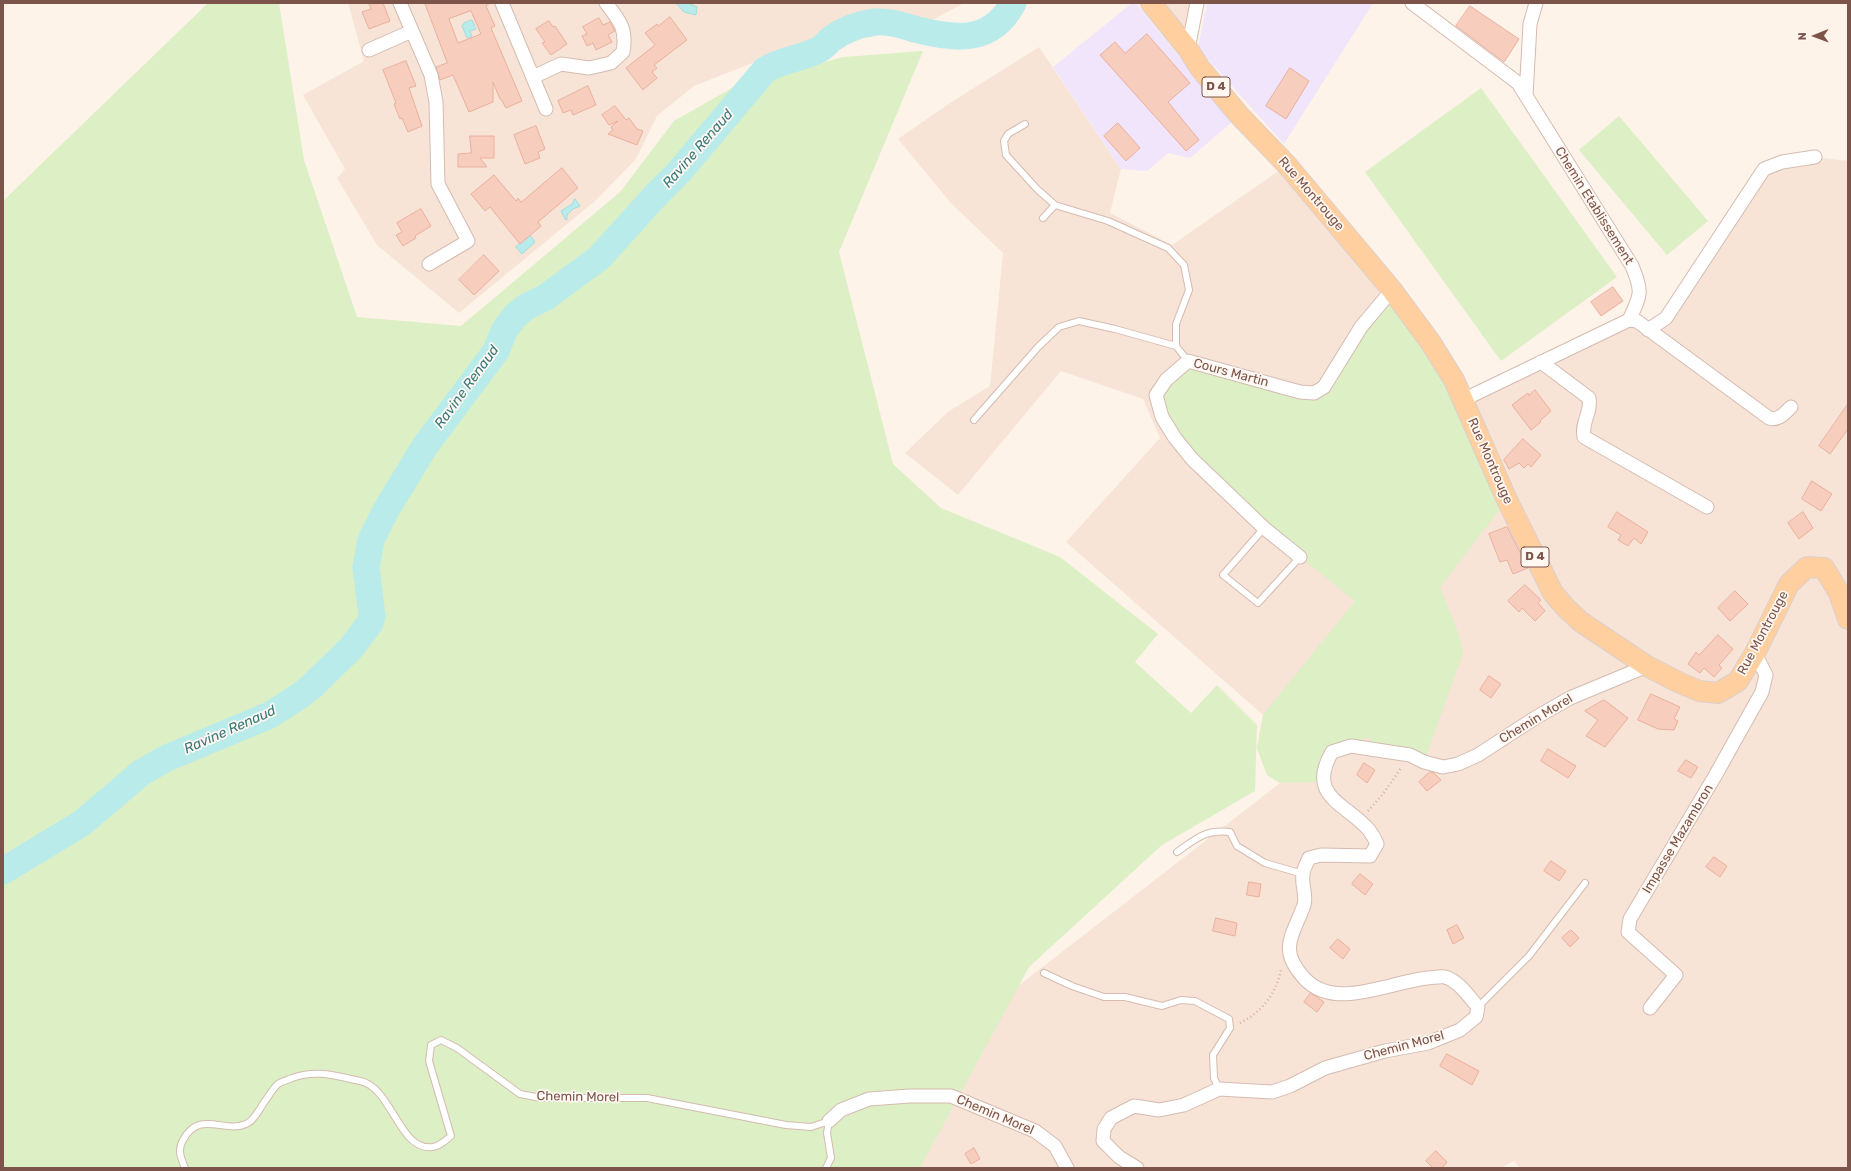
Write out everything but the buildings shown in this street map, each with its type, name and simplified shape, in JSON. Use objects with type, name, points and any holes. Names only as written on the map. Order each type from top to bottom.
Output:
[{"type":"main road","name":"Rue Montrouge","points":[[1151,3],[1188,49],[1200,68],[1239,115],[1287,165],[1392,290],[1431,343],[1454,380],[1507,500],[1553,593],[1565,608],[1580,622],[1647,666],[1678,682],[1699,691],[1718,693],[1738,681],[1755,653],[1789,584],[1807,567],[1824,568],[1839,593],[1848,619]]},
{"type":"street","points":[[400,3],[430,75],[436,102],[438,184],[468,241],[429,264]]},
{"type":"street","points":[[502,3],[546,109]]},
{"type":"street","points":[[533,77],[561,64],[589,68],[611,63],[623,52],[626,38],[619,20],[606,3]]},
{"type":"street","points":[[1188,49],[1197,3]]},
{"type":"street","name":"Chemin Etablissement","points":[[1412,3],[1518,83],[1632,266],[1639,282],[1640,297],[1629,320]]},
{"type":"street","points":[[1526,96],[1530,24],[1536,3]]},
{"type":"street","points":[[369,50],[412,31]]},
{"type":"street","points":[[1648,330],[1666,318],[1764,169],[1782,162],[1815,157]]},
{"type":"street","name":"Cours Martin","points":[[1300,557],[1264,528],[1192,459],[1175,438],[1162,417],[1156,395],[1166,380],[1188,360],[1300,392],[1314,393],[1324,387],[1361,327],[1392,290]]},
{"type":"street","points":[[1464,404],[1471,396],[1629,320],[1637,321],[1768,418],[1773,420],[1781,416],[1791,407]]},
{"type":"street","points":[[1541,362],[1589,398],[1591,407],[1583,428],[1584,437],[1707,507]]},
{"type":"street","name":"Impasse Mazambron","points":[[1650,1008],[1676,975],[1628,932],[1630,919],[1715,776],[1762,692],[1766,675],[1755,653]]},
{"type":"street","name":"Chemin Morel","points":[[1359,820],[1331,799],[1324,782],[1325,764],[1332,752],[1351,746],[1410,755],[1424,762],[1444,767],[1458,764],[1478,755],[1535,718],[1570,698],[1647,666]]},
{"type":"street","points":[[1359,820],[1370,831],[1377,844],[1370,856],[1320,856],[1309,858],[1302,874],[1305,903],[1289,940],[1291,956],[1298,971],[1310,984],[1325,992],[1344,994],[1368,991],[1412,980],[1443,977],[1454,981],[1478,1007]]},
{"type":"street","name":"Chemin Morel","points":[[1137,1168],[1119,1157],[1103,1141],[1104,1129],[1111,1118],[1134,1106],[1159,1110],[1184,1105],[1219,1089],[1272,1092],[1290,1086],[1325,1068],[1385,1051],[1428,1042],[1460,1030],[1476,1017],[1478,1007]]},
{"type":"street","name":"Chemin Morel","points":[[829,1121],[841,1110],[869,1099],[910,1096],[951,1096],[1034,1131],[1055,1146],[1068,1168]]},
{"type":"lane","points":[[1025,124],[1008,134],[1006,137],[1004,141],[1006,154],[1037,189],[1055,205],[1108,221],[1168,248],[1184,265],[1189,290],[1176,324],[1176,346]]},
{"type":"lane","points":[[1043,218],[1055,205]]},
{"type":"lane","points":[[974,420],[1038,347],[1059,327],[1079,321],[1115,329],[1176,346],[1188,360]]},
{"type":"lane","points":[[1264,528],[1223,575],[1258,603],[1300,557]]},
{"type":"lane","points":[[1177,852],[1205,833],[1220,831],[1230,832],[1237,846],[1265,863],[1302,874]]},
{"type":"lane","points":[[1478,1007],[1529,956],[1585,883]]},
{"type":"lane","points":[[1044,973],[1072,986],[1104,997],[1125,997],[1162,1006],[1181,1000],[1195,1001],[1229,1019],[1230,1028],[1213,1055],[1214,1078],[1219,1089]]},
{"type":"lane","name":"Chemin Morel","points":[[185,1168],[179,1156],[181,1143],[189,1130],[200,1125],[214,1123],[233,1127],[247,1124],[278,1084],[305,1073],[321,1073],[365,1082],[378,1092],[406,1134],[418,1145],[433,1147],[440,1144],[451,1136],[429,1061],[431,1045],[441,1040],[457,1048],[520,1094],[541,1098],[647,1098],[786,1125],[811,1127],[829,1121]]},
{"type":"lane","points":[[826,1168],[831,1158],[827,1133],[829,1121]]},
{"type":"path","points":[[1359,820],[1383,794],[1410,755]]},
{"type":"path","points":[[1230,1028],[1245,1020],[1268,1000],[1277,988],[1282,965],[1291,956]]},
{"type":"shaded area","points":[[348,3],[964,3],[927,23],[884,27],[783,51],[694,86],[657,116],[636,159],[595,201],[459,313],[377,245],[337,178],[345,169],[303,95],[364,61]]},
{"type":"shaded area","points":[[1132,3],[1136,3],[1232,122],[1190,158],[1168,153],[1147,171],[1121,169],[1053,67]]},
{"type":"shaded area","points":[[1162,3],[1195,3],[1188,38]]},
{"type":"shaded area","points":[[1207,3],[1373,3],[1284,144],[1198,48]]},
{"type":"shaded area","points":[[1039,47],[1121,169],[1110,213],[1172,245],[1287,165],[1464,404],[1629,320],[1648,330],[1666,318],[1764,169],[1815,157],[1848,161],[1848,1168],[1520,1168],[1514,1161],[1501,1168],[914,1168],[960,1031],[1280,783],[1267,775],[1257,748],[1263,715],[1066,542],[1160,438],[1143,399],[1061,371],[958,495],[905,453],[949,411],[990,386],[1003,253],[950,202],[898,139],[947,105]]},
{"type":"green space","points":[[208,3],[279,3],[304,160],[357,317],[461,326],[620,192],[674,121],[739,84],[844,57],[923,51],[839,252],[893,464],[941,508],[1060,557],[1158,634],[1135,662],[1191,713],[1217,685],[1257,725],[1255,791],[1162,845],[1029,967],[920,1168],[3,1168],[3,201]]},
{"type":"green space","points":[[1481,88],[1617,277],[1501,361],[1365,172]]},
{"type":"green space","points":[[1619,116],[1708,221],[1667,255],[1579,150]]},
{"type":"green space","points":[[1392,290],[1431,343],[1507,500],[1440,587],[1459,635],[1463,653],[1424,762],[1376,749],[1368,737],[1351,746],[1332,752],[1324,782],[1280,783],[1267,775],[1257,748],[1263,715],[1355,601],[1264,528],[1192,459],[1156,395],[1188,361],[1314,393]]},
{"type":"water","points":[[688,3],[697,7],[696,15],[684,12],[677,4]]},
{"type":"water","points":[[472,20],[476,29],[470,31],[472,36],[467,38],[462,26],[464,23]]},
{"type":"water","points":[[575,199],[580,206],[573,209],[567,215],[567,220],[561,211],[572,204]]},
{"type":"water","points":[[530,235],[535,242],[522,254],[516,247]]},
{"type":"waterway","name":"Ravine Renaud","points":[[3,871],[82,823],[142,772],[167,758],[270,715],[311,687],[351,648],[370,623],[372,616],[366,567],[371,540],[386,510],[425,446],[496,351],[504,331],[515,316],[526,307],[546,297],[599,258],[679,172],[765,70],[777,64],[818,50],[840,33],[858,26],[876,22],[891,23],[943,35],[970,36],[994,26],[1004,17],[1013,3]]}]
